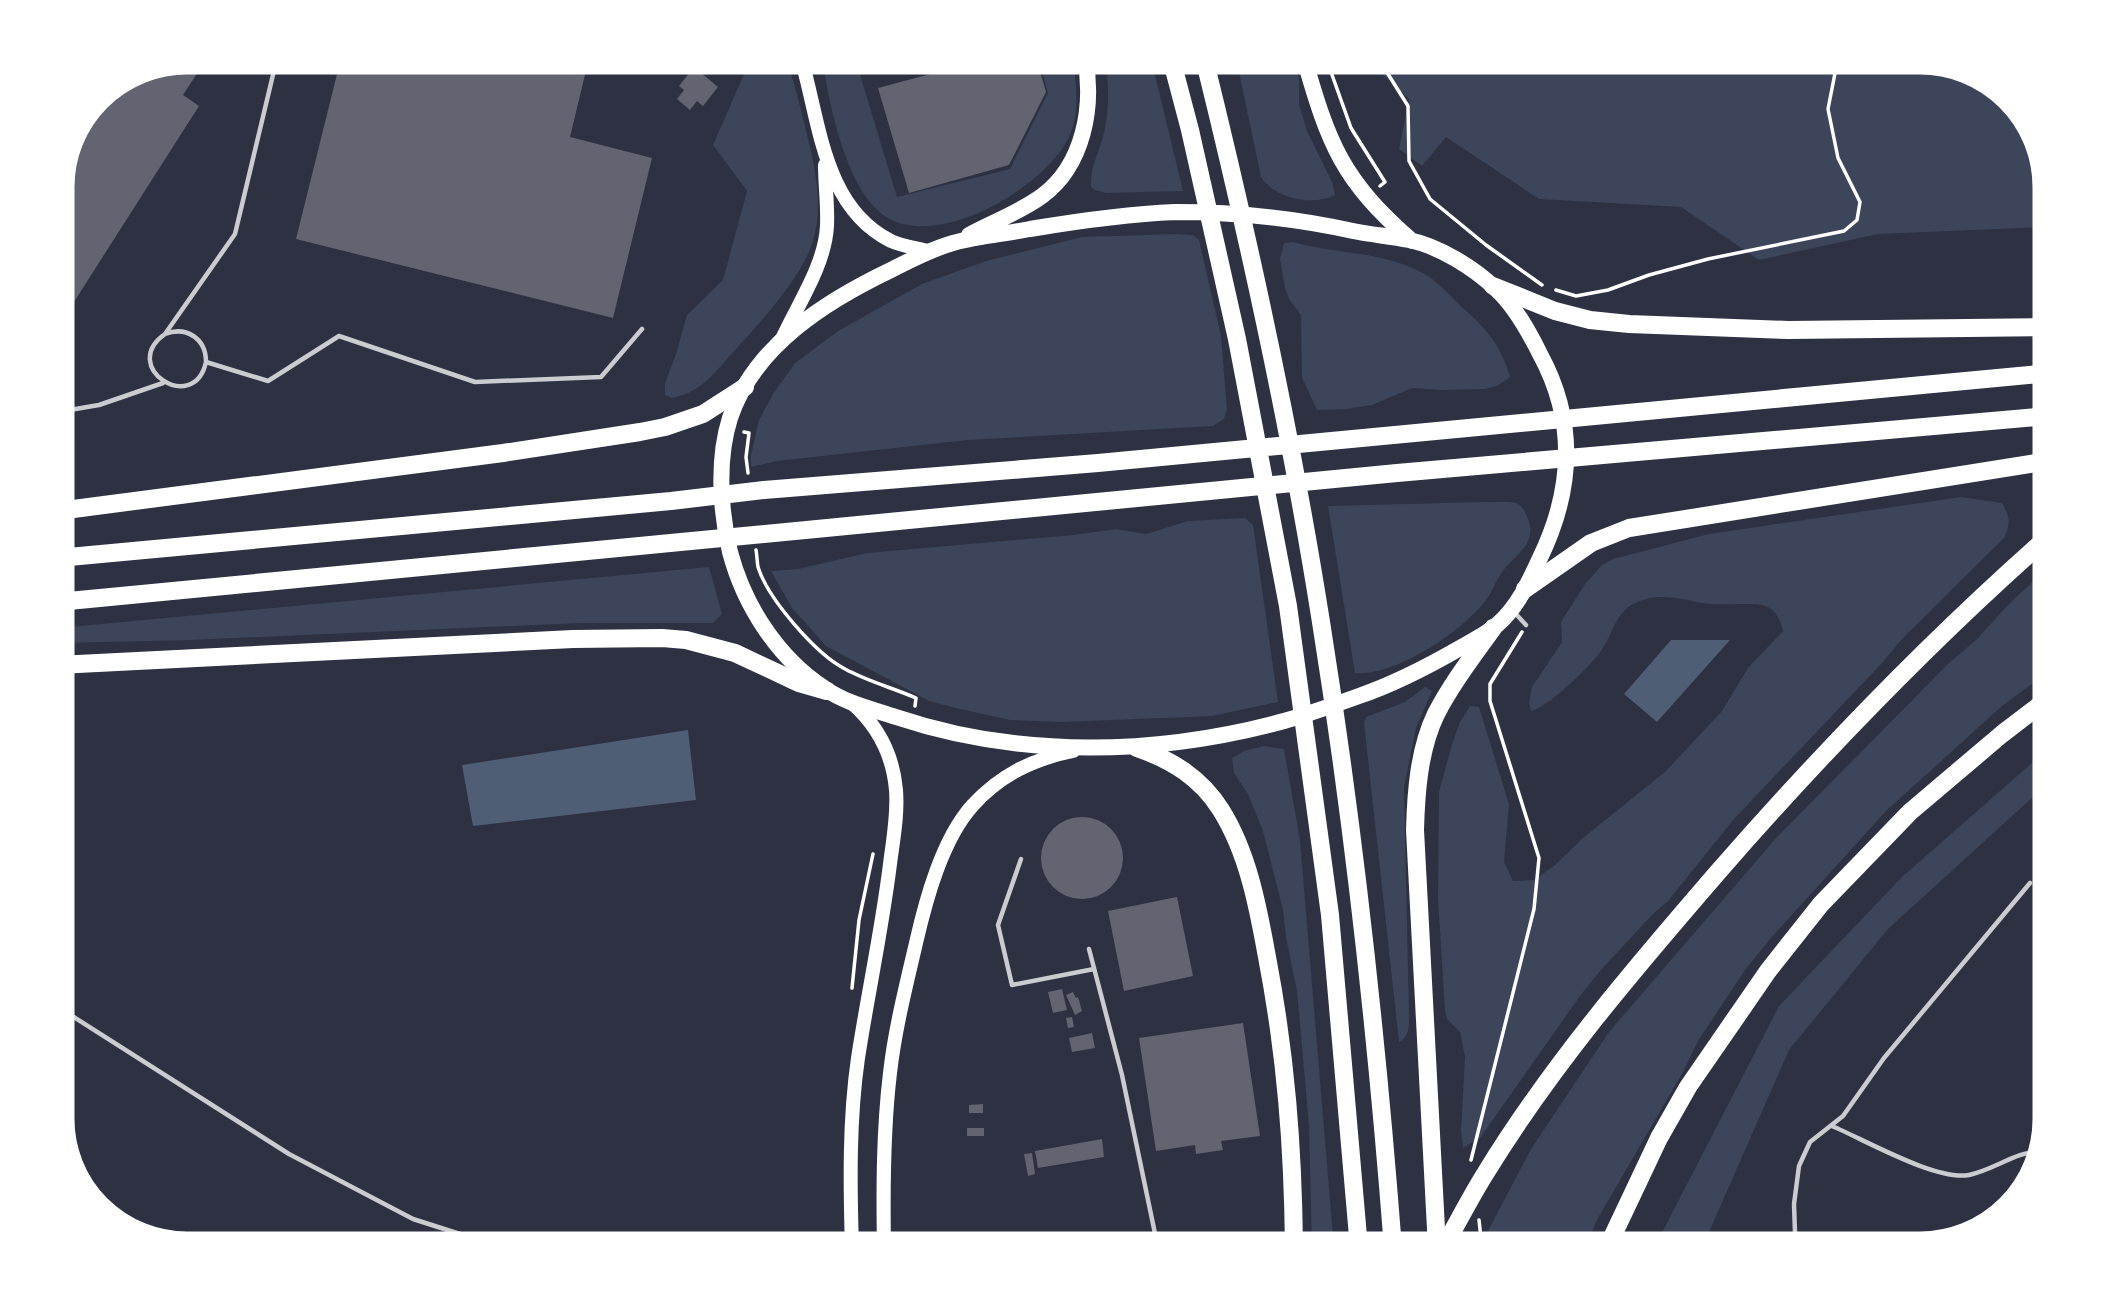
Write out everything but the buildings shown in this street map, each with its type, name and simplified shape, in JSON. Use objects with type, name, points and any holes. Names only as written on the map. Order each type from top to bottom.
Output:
[{"type":"highway","points":[[827,691],[792,662],[761,623],[735,569],[723,512],[723,465],[727,428],[734,408],[745,387],[782,340],[819,310],[856,287],[1032,203],[1054,187],[1072,160],[1085,126],[1089,94],[1087,70]]},
{"type":"highway","points":[[1174,70],[1237,339],[1288,606],[1330,915],[1358,1236]]},
{"type":"highway","points":[[1207,70],[1275,374],[1321,621],[1361,910],[1392,1236]]},
{"type":"highway","points":[[1308,70],[1324,124],[1336,152],[1367,198],[1412,240]]},
{"type":"highway","points":[[955,242],[1085,220],[1175,212],[1228,213],[1282,218],[1412,240],[1439,251],[1493,286],[1555,311],[1590,320],[1788,330],[2037,327]]},
{"type":"highway","points":[[1436,1236],[1415,830],[1422,762],[1435,716],[1493,628],[1512,610],[1546,546],[1560,509],[1566,467],[1566,429],[1549,371],[1519,318],[1493,286]]},
{"type":"highway","points":[[70,557],[671,501],[756,487],[1178,456],[2037,374]]},
{"type":"highway","points":[[70,509],[503,453],[640,432],[703,414],[745,387]]},
{"type":"highway","points":[[70,601],[1374,476],[2037,417]]},
{"type":"highway","points":[[1525,589],[1570,555],[1591,543],[1629,528],[2037,463]]},
{"type":"highway","points":[[1449,1236],[1479,1173],[1585,1032],[1731,858],[1863,715],[2037,547]]},
{"type":"highway","points":[[70,664],[560,639],[662,638],[686,640],[735,653],[799,683],[941,731],[1024,745],[1138,748],[1287,721],[1373,691],[1420,671],[1493,628]]},
{"type":"highway","points":[[1613,1236],[1688,1087],[1768,971],[1821,904],[1910,812],[2037,707]]},
{"type":"highway","points":[[1138,748],[1180,766],[1211,796],[1237,841],[1249,877],[1262,926],[1281,1032],[1292,1144],[1294,1236]]},
{"type":"main road","points":[[803,70],[824,153],[849,208],[892,241],[928,251]]},
{"type":"main road","points":[[782,340],[824,245],[827,227],[824,153]]},
{"type":"main road","points":[[851,702],[870,720],[887,749],[893,769],[897,812],[858,1061],[852,1132],[852,1236]]},
{"type":"main road","points":[[884,1236],[883,1181],[890,1073],[915,946],[936,874],[960,822],[984,795],[1023,766],[1048,756],[1084,748]]},
{"type":"lane","points":[[165,334],[181,331],[197,338],[204,349],[206,362],[202,374],[191,384],[179,387],[163,382],[153,371],[150,357],[155,343],[165,334],[235,234],[274,70]]},
{"type":"lane","points":[[206,362],[268,381],[340,336],[475,382],[601,377],[642,329]]},
{"type":"lane","points":[[70,410],[99,405],[163,382]]},
{"type":"lane","points":[[1512,610],[1526,625]]},
{"type":"lane","points":[[1021,859],[998,925],[1012,985],[1094,969]]},
{"type":"lane","points":[[1796,1236],[1794,1204],[1799,1166],[1811,1142],[1843,1116],[1884,1058],[2030,883]]},
{"type":"lane","points":[[1089,949],[1122,1074],[1156,1236]]},
{"type":"lane","points":[[70,1015],[289,1154],[404,1215],[464,1236]]},
{"type":"lane","points":[[1832,1126],[1947,1175],[1964,1176],[1982,1172],[2032,1152]]},
{"type":"path","points":[[1330,70],[1350,128],[1385,182],[1367,198]]},
{"type":"path","points":[[1386,70],[1408,106],[1409,161],[1430,199],[1486,246],[1543,286]]},
{"type":"path","points":[[1554,289],[1576,296],[1608,290],[1707,259],[1844,231],[1857,220],[1860,202],[1838,158],[1828,109],[1836,70]]},
{"type":"path","points":[[727,428],[749,433],[746,457],[756,487]]},
{"type":"path","points":[[763,536],[758,567],[778,602],[805,638],[844,669],[916,698],[913,723]]},
{"type":"path","points":[[1479,1173],[1471,1159],[1534,909],[1539,858],[1490,701],[1490,684],[1526,625]]},
{"type":"path","points":[[851,994],[859,920],[875,846]]},
{"type":"path","points":[[1477,1210],[1480,1236]]},
{"type":"shaded area","points":[[746,70],[790,70],[816,179],[816,228],[807,257],[799,270],[747,337],[701,385],[693,391],[672,398],[665,395],[665,383],[687,315],[723,280],[747,191],[713,145]]},
{"type":"shaded area","points":[[824,70],[859,70],[897,197],[1010,169],[1048,93],[1041,70],[1074,70],[1076,98],[1072,128],[1057,156],[1015,193],[962,219],[935,225],[910,225],[888,218],[873,206],[861,189],[842,146]]},
{"type":"shaded area","points":[[1106,70],[1154,70],[1183,191],[1106,193],[1091,186],[1093,167],[1107,118]]},
{"type":"shaded area","points":[[1239,70],[1296,70],[1299,78],[1299,104],[1307,131],[1332,182],[1335,195],[1316,200],[1295,198],[1275,190],[1261,177]]},
{"type":"shaded area","points":[[1378,70],[1920,70],[1951,74],[1991,94],[2003,104],[2021,128],[2035,164],[2037,227],[1878,234],[1759,260],[1681,207],[1539,199],[1446,137],[1422,166],[1399,149],[1409,99]]},
{"type":"shaded area","points":[[1193,235],[1199,240],[1221,336],[1227,410],[1224,419],[1213,426],[968,440],[777,461],[751,467],[759,420],[795,363],[838,331],[922,284],[986,261],[1082,237]]},
{"type":"shaded area","points":[[1293,242],[1391,261],[1428,276],[1486,331],[1503,356],[1510,377],[1497,386],[1485,389],[1412,388],[1372,405],[1317,410],[1302,378],[1301,315],[1289,299],[1280,259],[1284,243]]},
{"type":"shaded area","points":[[1961,497],[2002,503],[2009,520],[2004,538],[1903,638],[1734,819],[1668,901],[1600,971],[1480,1138],[1463,1148],[1461,1131],[1465,1057],[1460,1032],[1447,1019],[1445,1010],[1438,899],[1439,792],[1452,744],[1460,722],[1470,706],[1479,707],[1509,804],[1504,862],[1513,881],[1534,880],[1666,771],[1722,711],[1748,668],[1783,631],[1773,610],[1762,605],[1706,604],[1667,597],[1642,600],[1623,612],[1599,654],[1581,673],[1548,703],[1531,711],[1529,703],[1532,687],[1562,642],[1561,622],[1585,584],[1602,565],[1613,559],[1709,534]]},
{"type":"shaded area","points":[[1508,502],[1522,507],[1526,514],[1530,524],[1529,539],[1502,572],[1486,600],[1461,625],[1427,650],[1389,668],[1355,673],[1328,506]]},
{"type":"shaded area","points":[[1245,518],[1253,525],[1278,702],[1212,716],[1063,722],[1010,720],[929,701],[826,646],[792,608],[771,571],[798,569],[867,553],[1116,529],[1146,534],[1188,521]]},
{"type":"shaded area","points":[[709,567],[722,614],[713,623],[580,623],[70,643],[70,627]]},
{"type":"shaded area","points":[[2037,578],[2037,680],[2002,706],[1886,811],[1745,970],[1698,1041],[1590,1236],[1485,1236],[1531,1149],[1609,1032],[1777,837]]},
{"type":"shaded area","points":[[1671,640],[1730,640],[1657,722],[1624,694]]},
{"type":"shaded area","points":[[1425,687],[1432,691],[1416,728],[1404,787],[1409,1023],[1407,1034],[1399,1042],[1364,723],[1366,717],[1405,702]]},
{"type":"shaded area","points":[[688,730],[696,800],[473,826],[462,765]]},
{"type":"shaded area","points":[[1264,746],[1284,749],[1300,840],[1333,1236],[1312,1236],[1309,1125],[1297,991],[1283,910],[1263,831],[1248,794],[1234,773],[1232,758],[1244,751]]},
{"type":"shaded area","points":[[2037,759],[2037,794],[1888,929],[1789,1050],[1707,1236],[1660,1236],[1779,1006],[1902,877]]}]
